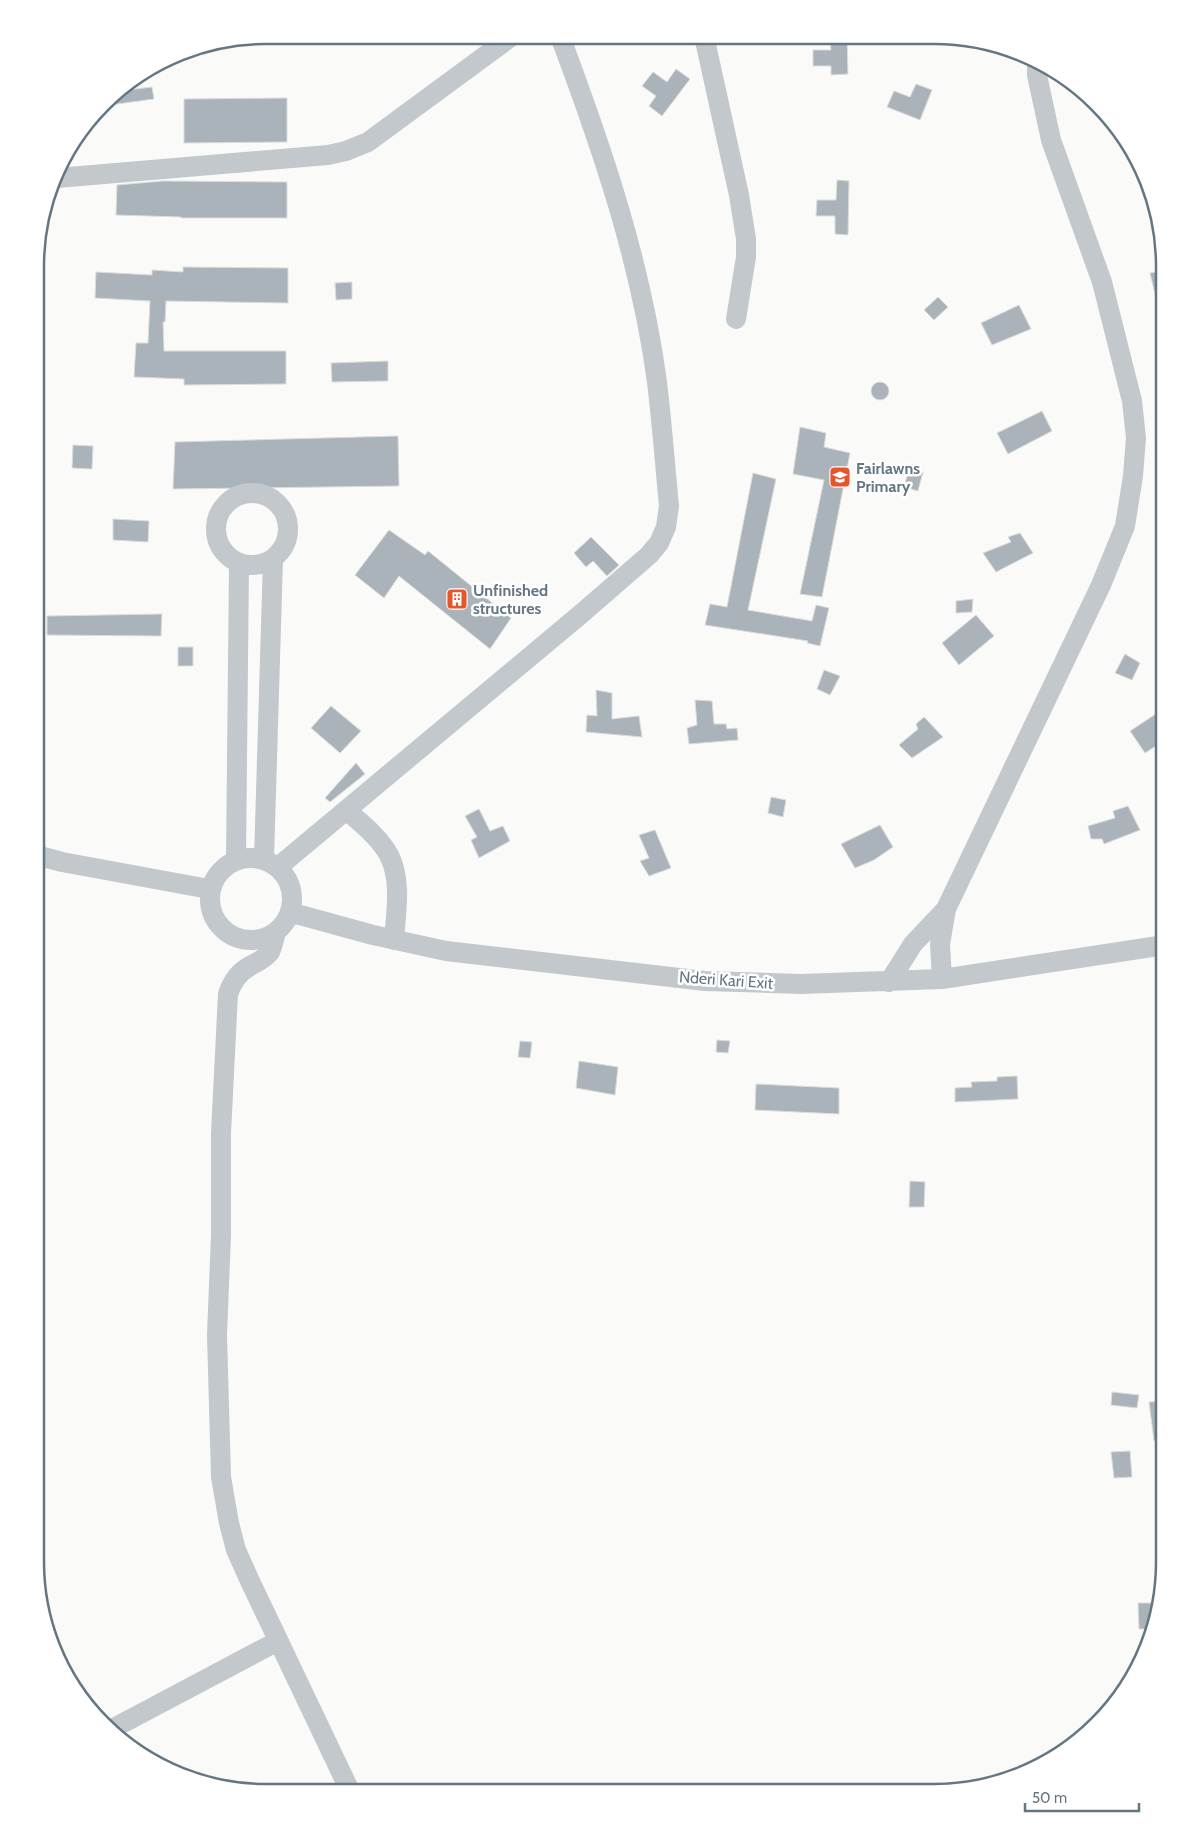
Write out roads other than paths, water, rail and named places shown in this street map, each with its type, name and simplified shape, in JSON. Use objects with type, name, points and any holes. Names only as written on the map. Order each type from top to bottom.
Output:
[{"type":"street","points":[[63,178],[270,161],[328,155],[346,151],[368,142],[501,44]]},
{"type":"street","points":[[271,864],[346,810],[581,614],[649,555],[659,542],[666,526],[669,506],[656,381],[641,297],[619,206],[591,118],[563,44]]},
{"type":"street","points":[[706,44],[739,194],[747,246],[736,319]]},
{"type":"street","points":[[942,979],[940,944],[946,909],[1101,585],[1125,526],[1133,476],[1136,438],[1132,402],[1102,282],[1051,140],[1036,75],[1036,69]]},
{"type":"street","points":[[260,493],[272,498],[281,506],[287,516],[289,528],[287,540],[281,551],[272,559],[262,564],[250,565],[239,563],[229,557],[221,547],[216,536],[216,524],[220,512],[236,496],[260,493]]},
{"type":"street","points":[[271,864],[272,559]]},
{"type":"street","points":[[236,860],[239,563]]},
{"type":"street","points":[[346,810],[373,835],[388,854],[395,873],[397,893],[394,940]]},
{"type":"street","points":[[44,857],[209,889]]},
{"type":"street","points":[[276,932],[257,940],[242,939],[229,934],[218,924],[212,912],[209,889],[222,869],[236,860],[250,858],[271,864],[286,877],[291,889],[292,902],[289,914],[276,932],[270,952],[238,975],[231,985],[228,994],[220,1133],[221,1236],[217,1335],[221,1476],[229,1523],[240,1557],[347,1784]]},
{"type":"street","points":[[889,982],[913,944],[946,909]]},
{"type":"street","name":"Nderi Kari Exit","points":[[289,914],[300,915],[394,940],[446,951],[705,981],[801,984],[942,979],[1156,946]]},
{"type":"street","points":[[117,1726],[278,1641]]},
{"type":"place","name":"Fairlawns Primary","points":[[840,477]]},
{"type":"place","name":"Unfinished structures","points":[[457,599]]}]
